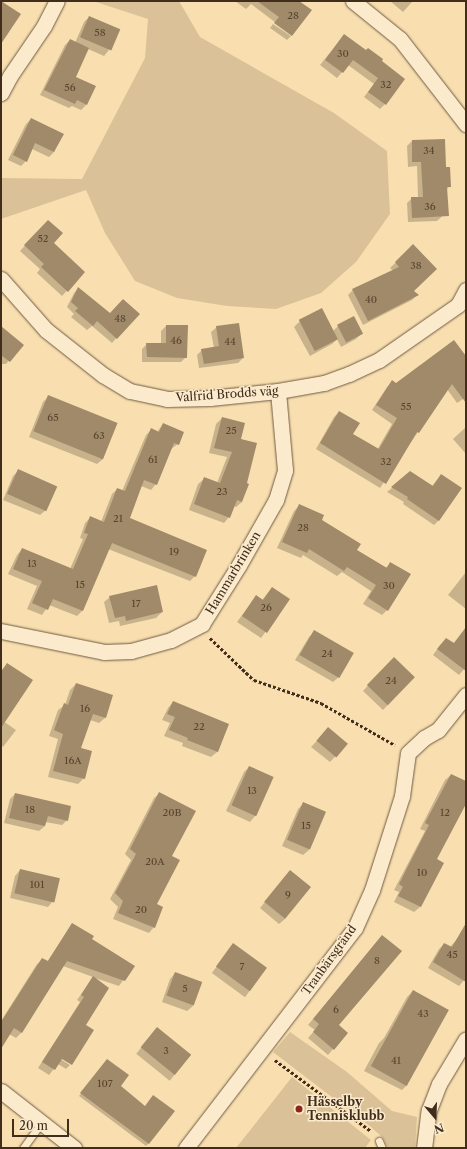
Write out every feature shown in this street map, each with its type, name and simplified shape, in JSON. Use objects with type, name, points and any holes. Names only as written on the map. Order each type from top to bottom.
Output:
[{"type":"street","points":[[1,93],[10,76],[44,26],[57,1]]},
{"type":"street","points":[[353,1],[400,39],[466,124]]},
{"type":"street","name":"Valfrid Brodds väg","points":[[1,279],[46,330],[90,366],[130,391],[167,399],[210,398],[278,392],[324,383],[349,374],[379,360],[458,305],[466,290]]},
{"type":"street","name":"Hammarbrinken","points":[[1,631],[104,652],[131,652],[171,640],[197,625],[202,624],[235,572],[276,500],[285,470],[278,392]]},
{"type":"street","points":[[408,752],[424,738],[438,730],[466,695]]},
{"type":"street","name":"Tranbärsgränd","points":[[186,1148],[355,928],[372,890],[402,796],[408,752]]},
{"type":"street","points":[[424,1148],[429,1110],[439,1084],[466,1039]]},
{"type":"street","points":[[1,1091],[74,1148]]},
{"type":"lane","points":[[23,1148],[42,1123]]},
{"type":"lane","points":[[379,1141],[382,1148]]},
{"type":"path","points":[[197,625],[254,680],[321,703],[408,752]]},
{"type":"path","points":[[262,1050],[370,1130]]},
{"type":"shaded area","points":[[93,1],[179,1],[200,37],[334,113],[387,151],[390,214],[356,262],[321,293],[276,309],[227,306],[177,298],[135,281],[105,233],[86,190],[1,219],[1,178],[82,179],[145,58],[148,19]]},
{"type":"shaded area","points":[[290,1032],[347,1072],[392,1111],[417,1117],[415,1148],[388,1148],[383,1138],[371,1127],[273,1052]]},
{"type":"shaded area","name":"Hässelby Tennisklubb","points":[[292,1077],[371,1140],[365,1148],[236,1148]]},
{"type":"building","points":[[1,1],[21,14],[1,44]]},
{"type":"building","points":[[257,1],[299,1],[312,10],[292,36],[274,23],[279,17]]},
{"type":"building","points":[[89,16],[120,29],[111,50],[80,37]]},
{"type":"building","points":[[344,34],[366,50],[368,48],[383,59],[382,61],[405,79],[386,105],[368,92],[378,78],[353,60],[343,73],[325,60]]},
{"type":"building","points":[[70,39],[89,48],[76,77],[96,86],[87,105],[77,100],[75,104],[44,90]]},
{"type":"building","points":[[31,118],[64,134],[54,152],[35,143],[27,162],[13,155]]},
{"type":"building","points":[[445,139],[446,167],[450,167],[451,187],[447,187],[449,216],[412,218],[411,197],[423,197],[421,162],[412,162],[412,140]]},
{"type":"building","points":[[48,220],[63,233],[54,243],[85,272],[68,292],[41,267],[44,264],[24,245]]},
{"type":"building","points":[[413,244],[437,269],[414,291],[419,295],[368,321],[352,289],[399,267],[395,262]]},
{"type":"building","points":[[78,287],[110,313],[123,299],[140,314],[117,339],[97,321],[93,326],[75,311],[78,308],[71,302]]},
{"type":"building","points":[[322,308],[338,339],[315,351],[299,320]]},
{"type":"building","points":[[354,316],[363,334],[346,342],[337,325]]},
{"type":"building","points":[[239,323],[244,358],[204,364],[201,349],[219,346],[216,326]]},
{"type":"building","points":[[166,325],[188,325],[187,358],[147,357],[146,343],[166,343]]},
{"type":"building","points":[[1,326],[24,345],[10,362],[1,355]]},
{"type":"building","points":[[454,340],[466,356],[466,403],[452,384],[419,433],[417,432],[386,484],[320,443],[339,411],[360,423],[353,434],[379,449],[397,418],[376,405],[392,380],[396,383]]},
{"type":"building","points":[[48,395],[118,423],[103,459],[33,431]]},
{"type":"building","points":[[222,417],[245,423],[241,439],[257,443],[247,483],[249,484],[242,502],[237,500],[230,518],[194,504],[204,477],[220,483],[232,452],[214,448]]},
{"type":"building","points":[[163,423],[184,432],[179,445],[174,443],[157,485],[144,480],[130,518],[207,550],[196,577],[112,543],[83,611],[53,599],[48,610],[32,603],[42,581],[13,569],[22,548],[73,569],[88,534],[84,533],[90,516],[104,522],[117,488],[125,491],[151,428],[159,432]]},
{"type":"building","points":[[18,469],[57,486],[46,511],[7,494]]},
{"type":"building","points":[[410,471],[433,486],[441,474],[462,488],[439,521],[407,499],[408,497],[391,487]]},
{"type":"building","points":[[299,504],[324,515],[322,520],[361,544],[357,550],[387,568],[390,562],[411,574],[388,611],[368,598],[376,585],[347,567],[344,571],[309,549],[307,553],[282,542]]},
{"type":"building","points":[[157,585],[163,612],[126,621],[125,616],[115,618],[109,596]]},
{"type":"building","points":[[272,587],[290,599],[267,633],[242,616],[256,595],[263,600]]},
{"type":"building","points":[[466,627],[466,671],[437,649],[446,638],[454,643]]},
{"type":"building","points":[[314,630],[354,653],[339,678],[300,655]]},
{"type":"building","points":[[394,657],[415,677],[388,705],[367,685]]},
{"type":"building","points":[[7,663],[33,680],[1,728],[1,672]]},
{"type":"building","points":[[76,683],[113,695],[106,718],[93,714],[81,748],[92,751],[85,779],[53,771],[63,734],[54,730],[64,703],[68,705]]},
{"type":"building","points":[[173,701],[229,724],[218,752],[187,740],[188,738],[169,730],[175,717],[167,714]]},
{"type":"building","points":[[328,727],[348,744],[336,758],[316,741]]},
{"type":"building","points":[[249,766],[274,777],[256,816],[232,805]]},
{"type":"building","points":[[451,774],[466,781],[466,804],[437,859],[444,863],[421,907],[398,896],[403,887],[399,884],[429,825],[425,823]]},
{"type":"building","points":[[159,792],[196,811],[172,856],[180,860],[157,904],[163,907],[155,928],[118,913],[123,901],[115,893],[136,854],[130,849]]},
{"type":"building","points":[[15,793],[71,806],[68,821],[48,816],[45,826],[9,818]]},
{"type":"building","points":[[303,802],[326,812],[310,850],[287,840]]},
{"type":"building","points":[[20,869],[60,878],[54,903],[14,893]]},
{"type":"building","points":[[290,870],[311,887],[285,919],[264,902]]},
{"type":"building","points":[[72,923],[94,936],[92,939],[135,966],[125,981],[67,961],[22,1033],[14,1028],[1,1049],[1,1022],[42,958],[48,961]]},
{"type":"building","points":[[466,923],[466,982],[433,962],[444,943],[452,947]]},
{"type":"building","points":[[382,935],[402,951],[339,1025],[348,1033],[334,1050],[313,1032],[319,1024],[313,1019]]},
{"type":"building","points":[[233,943],[267,968],[250,991],[216,966]]},
{"type":"building","points":[[175,972],[202,982],[194,1005],[166,995]]},
{"type":"building","points":[[93,976],[109,988],[86,1025],[94,1030],[72,1065],[62,1059],[55,1070],[42,1062],[84,997],[81,995]]},
{"type":"building","points":[[413,990],[449,1010],[407,1086],[371,1066]]},
{"type":"building","points":[[157,1027],[191,1055],[175,1075],[141,1047]]},
{"type":"building","points":[[107,1059],[129,1075],[121,1086],[145,1106],[153,1095],[175,1111],[149,1144],[80,1093]]},
{"type":"place","name":"Hässelby Tennisklubb","points":[[299,1109]]}]
